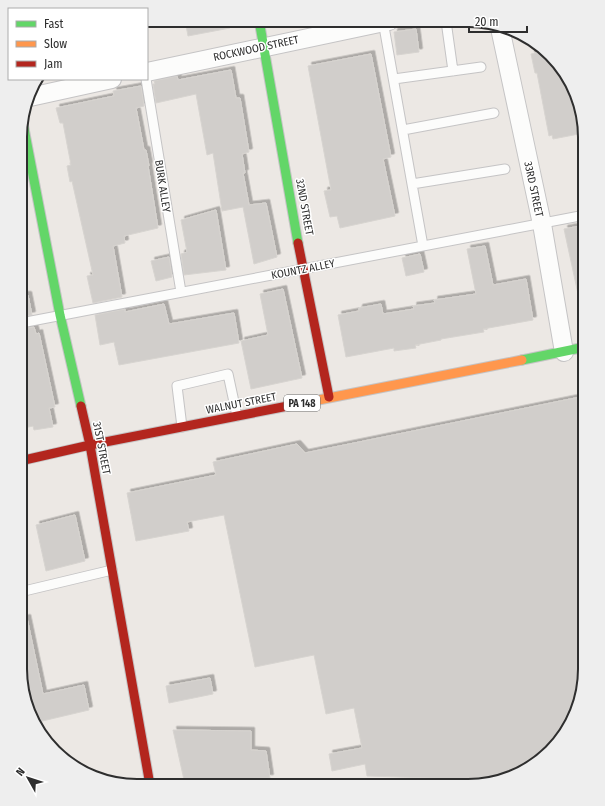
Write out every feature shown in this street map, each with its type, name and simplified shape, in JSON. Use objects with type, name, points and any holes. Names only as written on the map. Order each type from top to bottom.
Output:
[{"type":"street","name":"32ND STREET","points":[[260,27],[303,269],[330,397]]},
{"type":"street","name":"ROCKWOOD STREET","points":[[148,72],[356,27]]},
{"type":"street","name":"33RD STREET","points":[[501,32],[542,224],[564,352]]},
{"type":"street","points":[[35,96],[107,80]]},
{"type":"street","name":"31ST STREET","points":[[27,144],[60,315],[90,445],[149,779]]},
{"type":"street","name":"WALNUT STREET","points":[[27,459],[182,426],[578,349]]},
{"type":"lane","points":[[386,27],[423,246]]},
{"type":"lane","points":[[447,27],[453,71]]},
{"type":"lane","points":[[394,79],[481,67]]},
{"type":"lane","name":"BURK ALLEY","points":[[146,80],[181,292]]},
{"type":"lane","points":[[403,130],[494,113]]},
{"type":"lane","points":[[412,184],[505,169]]},
{"type":"lane","name":"KOUNTZ ALLEY","points":[[27,322],[578,216]]},
{"type":"lane","points":[[182,426],[177,386],[228,374],[237,416]]},
{"type":"lane","points":[[27,590],[112,570]]},
{"type":"building","points":[[186,27],[230,27],[230,28],[188,36]]},
{"type":"building","points":[[416,29],[419,52],[397,55],[394,32]]},
{"type":"building","points":[[538,52],[540,54],[551,65],[567,88],[574,109],[578,134],[553,139],[552,135],[549,136],[537,73],[535,73],[531,54]]},
{"type":"building","points":[[371,54],[391,157],[383,159],[395,216],[340,228],[337,216],[330,217],[324,191],[331,190],[308,66]]},
{"type":"building","points":[[231,70],[236,98],[240,98],[249,152],[242,154],[245,173],[243,173],[249,205],[266,203],[277,257],[254,264],[243,207],[222,211],[213,153],[207,155],[196,94],[156,103],[153,84],[155,84],[154,81],[177,76],[178,80]]},
{"type":"building","points":[[141,86],[144,106],[136,108],[144,150],[146,150],[149,166],[158,228],[124,236],[125,243],[113,246],[122,297],[93,303],[87,276],[93,275],[72,181],[70,182],[67,166],[71,165],[63,123],[60,123],[56,108],[114,96],[113,91]]},
{"type":"building","points":[[216,210],[226,270],[184,275],[181,254],[187,252],[181,220]]},
{"type":"building","points":[[578,226],[578,294],[564,229]]},
{"type":"building","points":[[485,246],[493,285],[526,279],[533,320],[483,329],[484,332],[415,345],[416,348],[394,351],[394,348],[346,357],[338,315],[359,311],[359,308],[381,304],[383,314],[414,309],[413,306],[435,303],[434,300],[476,294],[467,249]]},
{"type":"building","points":[[420,254],[424,272],[406,276],[402,258]]},
{"type":"building","points":[[169,257],[172,277],[156,281],[151,261]]},
{"type":"building","points":[[283,289],[302,378],[251,389],[241,341],[268,335],[260,294]]},
{"type":"building","points":[[27,295],[28,295],[32,315],[27,316]]},
{"type":"building","points":[[164,304],[169,324],[234,313],[239,343],[119,365],[114,342],[100,345],[95,315],[125,309],[125,312]]},
{"type":"building","points":[[34,327],[36,334],[39,333],[55,407],[49,408],[53,427],[34,430],[33,426],[27,427],[27,328]]},
{"type":"building","points":[[578,397],[578,676],[576,690],[567,718],[551,741],[540,752],[517,768],[482,778],[462,779],[367,776],[365,764],[332,771],[329,754],[362,748],[354,708],[326,714],[314,655],[255,667],[224,515],[187,522],[189,531],[136,541],[127,493],[216,475],[213,462],[297,444],[305,453]]},
{"type":"building","points":[[75,515],[85,561],[46,571],[36,525]]},
{"type":"building","points":[[27,618],[43,694],[84,685],[89,710],[40,722],[35,711],[28,683]]},
{"type":"building","points":[[210,678],[213,694],[169,703],[166,686]]},
{"type":"building","points":[[173,730],[251,731],[251,750],[266,751],[270,778],[184,779]]},
{"type":"traffic: fast","points":[[260,27],[298,243]]},
{"type":"traffic: fast","points":[[27,144],[60,315],[81,406]]},
{"type":"traffic: fast","points":[[522,360],[578,348]]},
{"type":"traffic: slow","points":[[293,405],[522,360]]},
{"type":"traffic: jam","points":[[298,243],[329,397]]},
{"type":"traffic: jam","points":[[27,459],[90,445],[293,405]]},
{"type":"traffic: jam","points":[[81,406],[90,445],[149,779]]}]
